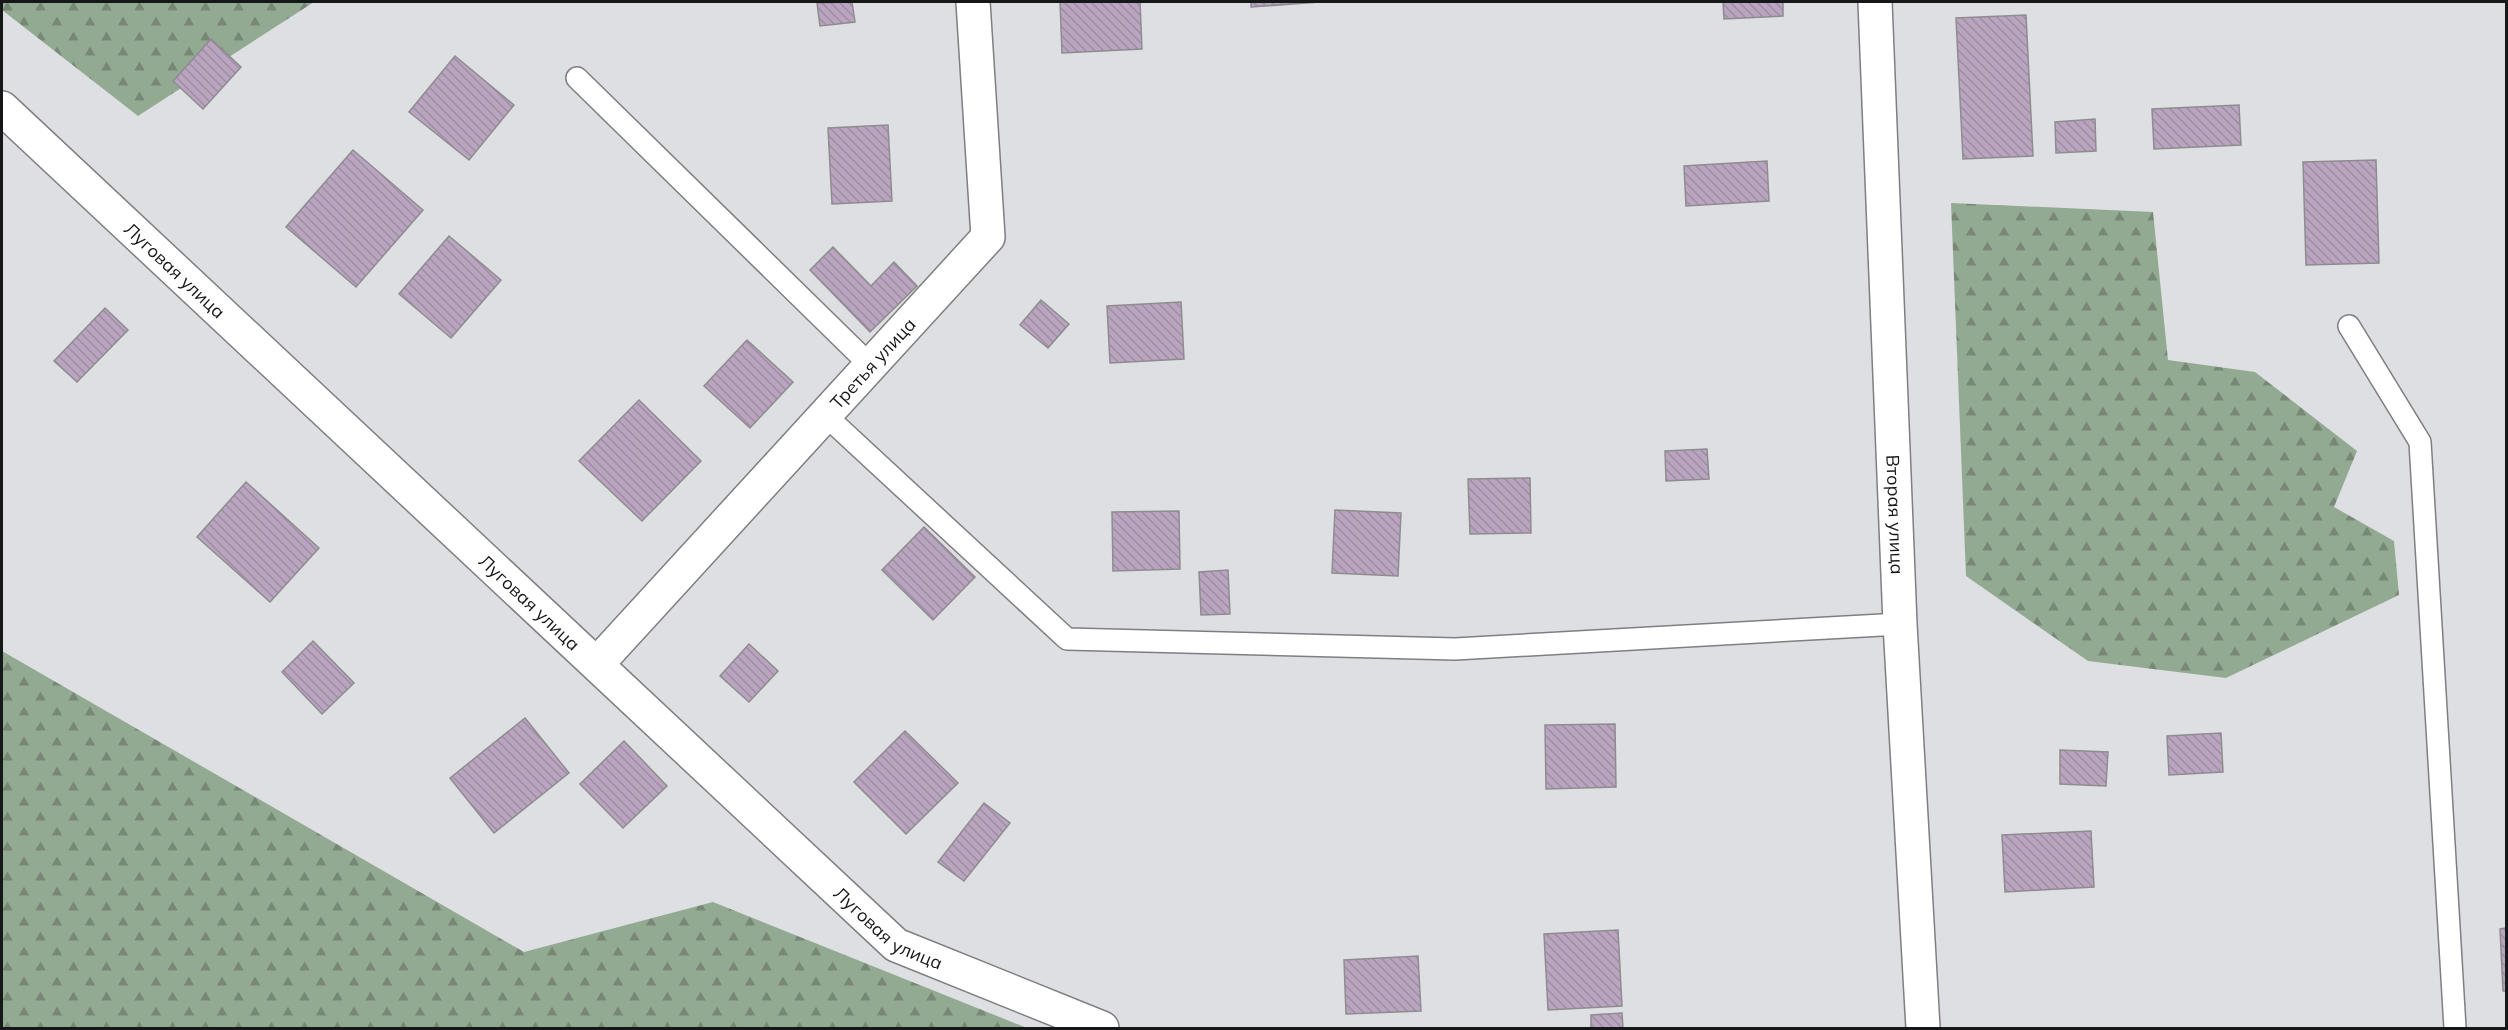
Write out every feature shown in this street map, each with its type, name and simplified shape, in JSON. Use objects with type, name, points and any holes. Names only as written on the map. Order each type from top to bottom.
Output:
[{"type":"street","name":"Третья улица","points":[[597,664],[988,237],[973,2]]},
{"type":"street","name":"Вторая улица","points":[[1875,2],[1900,624],[1923,1029]]},
{"type":"street","name":"Луговая улица","points":[[2,108],[896,945],[1102,1029]]},
{"type":"lane","points":[[577,78],[870,365]]},
{"type":"lane","points":[[2349,326],[2420,442],[2455,1029]]},
{"type":"lane","points":[[824,414],[1067,639],[1455,649],[1900,624]]},
{"type":"green space","points":[[2,2],[314,2],[138,116],[2,10]]},
{"type":"green space","points":[[1951,203],[2153,212],[2168,360],[2255,372],[2357,451],[2334,507],[2394,541],[2399,595],[2226,678],[2088,661],[1966,576]]},
{"type":"green space","points":[[2,651],[524,952],[713,902],[1027,1028],[2,1028]]},
{"type":"building","points":[[852,2],[855,22],[820,26],[817,3]]},
{"type":"building","points":[[1060,2],[1140,2],[1142,49],[1062,53]]},
{"type":"building","points":[[1251,2],[1320,2],[1251,7]]},
{"type":"building","points":[[1723,2],[1783,2],[1783,16],[1724,19]]},
{"type":"building","points":[[2026,15],[2033,156],[1963,159],[1956,18]]},
{"type":"building","points":[[211,39],[241,67],[203,109],[173,81]]},
{"type":"building","points":[[455,56],[514,105],[469,160],[409,112]]},
{"type":"building","points":[[2239,105],[2241,145],[2154,149],[2152,109]]},
{"type":"building","points":[[2095,119],[2096,151],[2056,153],[2055,122]]},
{"type":"building","points":[[888,125],[892,201],[832,204],[828,128]]},
{"type":"building","points":[[353,150],[423,210],[356,287],[286,227]]},
{"type":"building","points":[[2376,160],[2379,263],[2306,265],[2303,162]]},
{"type":"building","points":[[1767,161],[1769,201],[1686,206],[1684,166]]},
{"type":"building","points":[[449,236],[501,280],[451,338],[399,294]]},
{"type":"building","points":[[833,247],[871,286],[894,262],[917,286],[870,332],[810,270]]},
{"type":"building","points":[[1041,300],[1069,324],[1048,348],[1020,325]]},
{"type":"building","points":[[1181,302],[1184,359],[1110,363],[1107,306]]},
{"type":"building","points":[[105,308],[128,330],[77,382],[54,361]]},
{"type":"building","points":[[747,340],[793,382],[750,428],[704,386]]},
{"type":"building","points":[[639,400],[701,461],[642,521],[579,461]]},
{"type":"building","points":[[1707,449],[1709,479],[1666,481],[1665,451]]},
{"type":"building","points":[[1530,478],[1531,533],[1470,534],[1468,479]]},
{"type":"building","points":[[246,482],[319,548],[270,602],[197,537]]},
{"type":"building","points":[[1335,510],[1401,513],[1398,576],[1332,573]]},
{"type":"building","points":[[1179,511],[1180,569],[1113,571],[1112,512]]},
{"type":"building","points":[[924,527],[975,577],[933,620],[882,570]]},
{"type":"building","points":[[1228,570],[1230,614],[1201,615],[1199,572]]},
{"type":"building","points":[[313,641],[354,683],[322,714],[282,672]]},
{"type":"building","points":[[749,644],[778,671],[749,702],[720,676]]},
{"type":"building","points":[[525,718],[569,773],[494,833],[450,778]]},
{"type":"building","points":[[1615,724],[1616,787],[1546,789],[1545,725]]},
{"type":"building","points":[[905,731],[958,783],[906,834],[854,782]]},
{"type":"building","points":[[2221,733],[2223,772],[2169,775],[2167,736]]},
{"type":"building","points":[[624,741],[667,786],[623,828],[580,784]]},
{"type":"building","points":[[2060,750],[2108,752],[2106,786],[2060,784]]},
{"type":"building","points":[[984,803],[1010,823],[964,881],[938,862]]},
{"type":"building","points":[[2091,831],[2094,887],[2005,892],[2002,835]]},
{"type":"building","points":[[2506,928],[2506,991],[2503,991],[2500,929]]},
{"type":"building","points":[[1618,930],[1622,1006],[1548,1010],[1544,934]]},
{"type":"building","points":[[1418,956],[1421,1011],[1346,1014],[1344,960]]},
{"type":"building","points":[[1622,1013],[1623,1028],[1591,1028],[1591,1015]]}]
